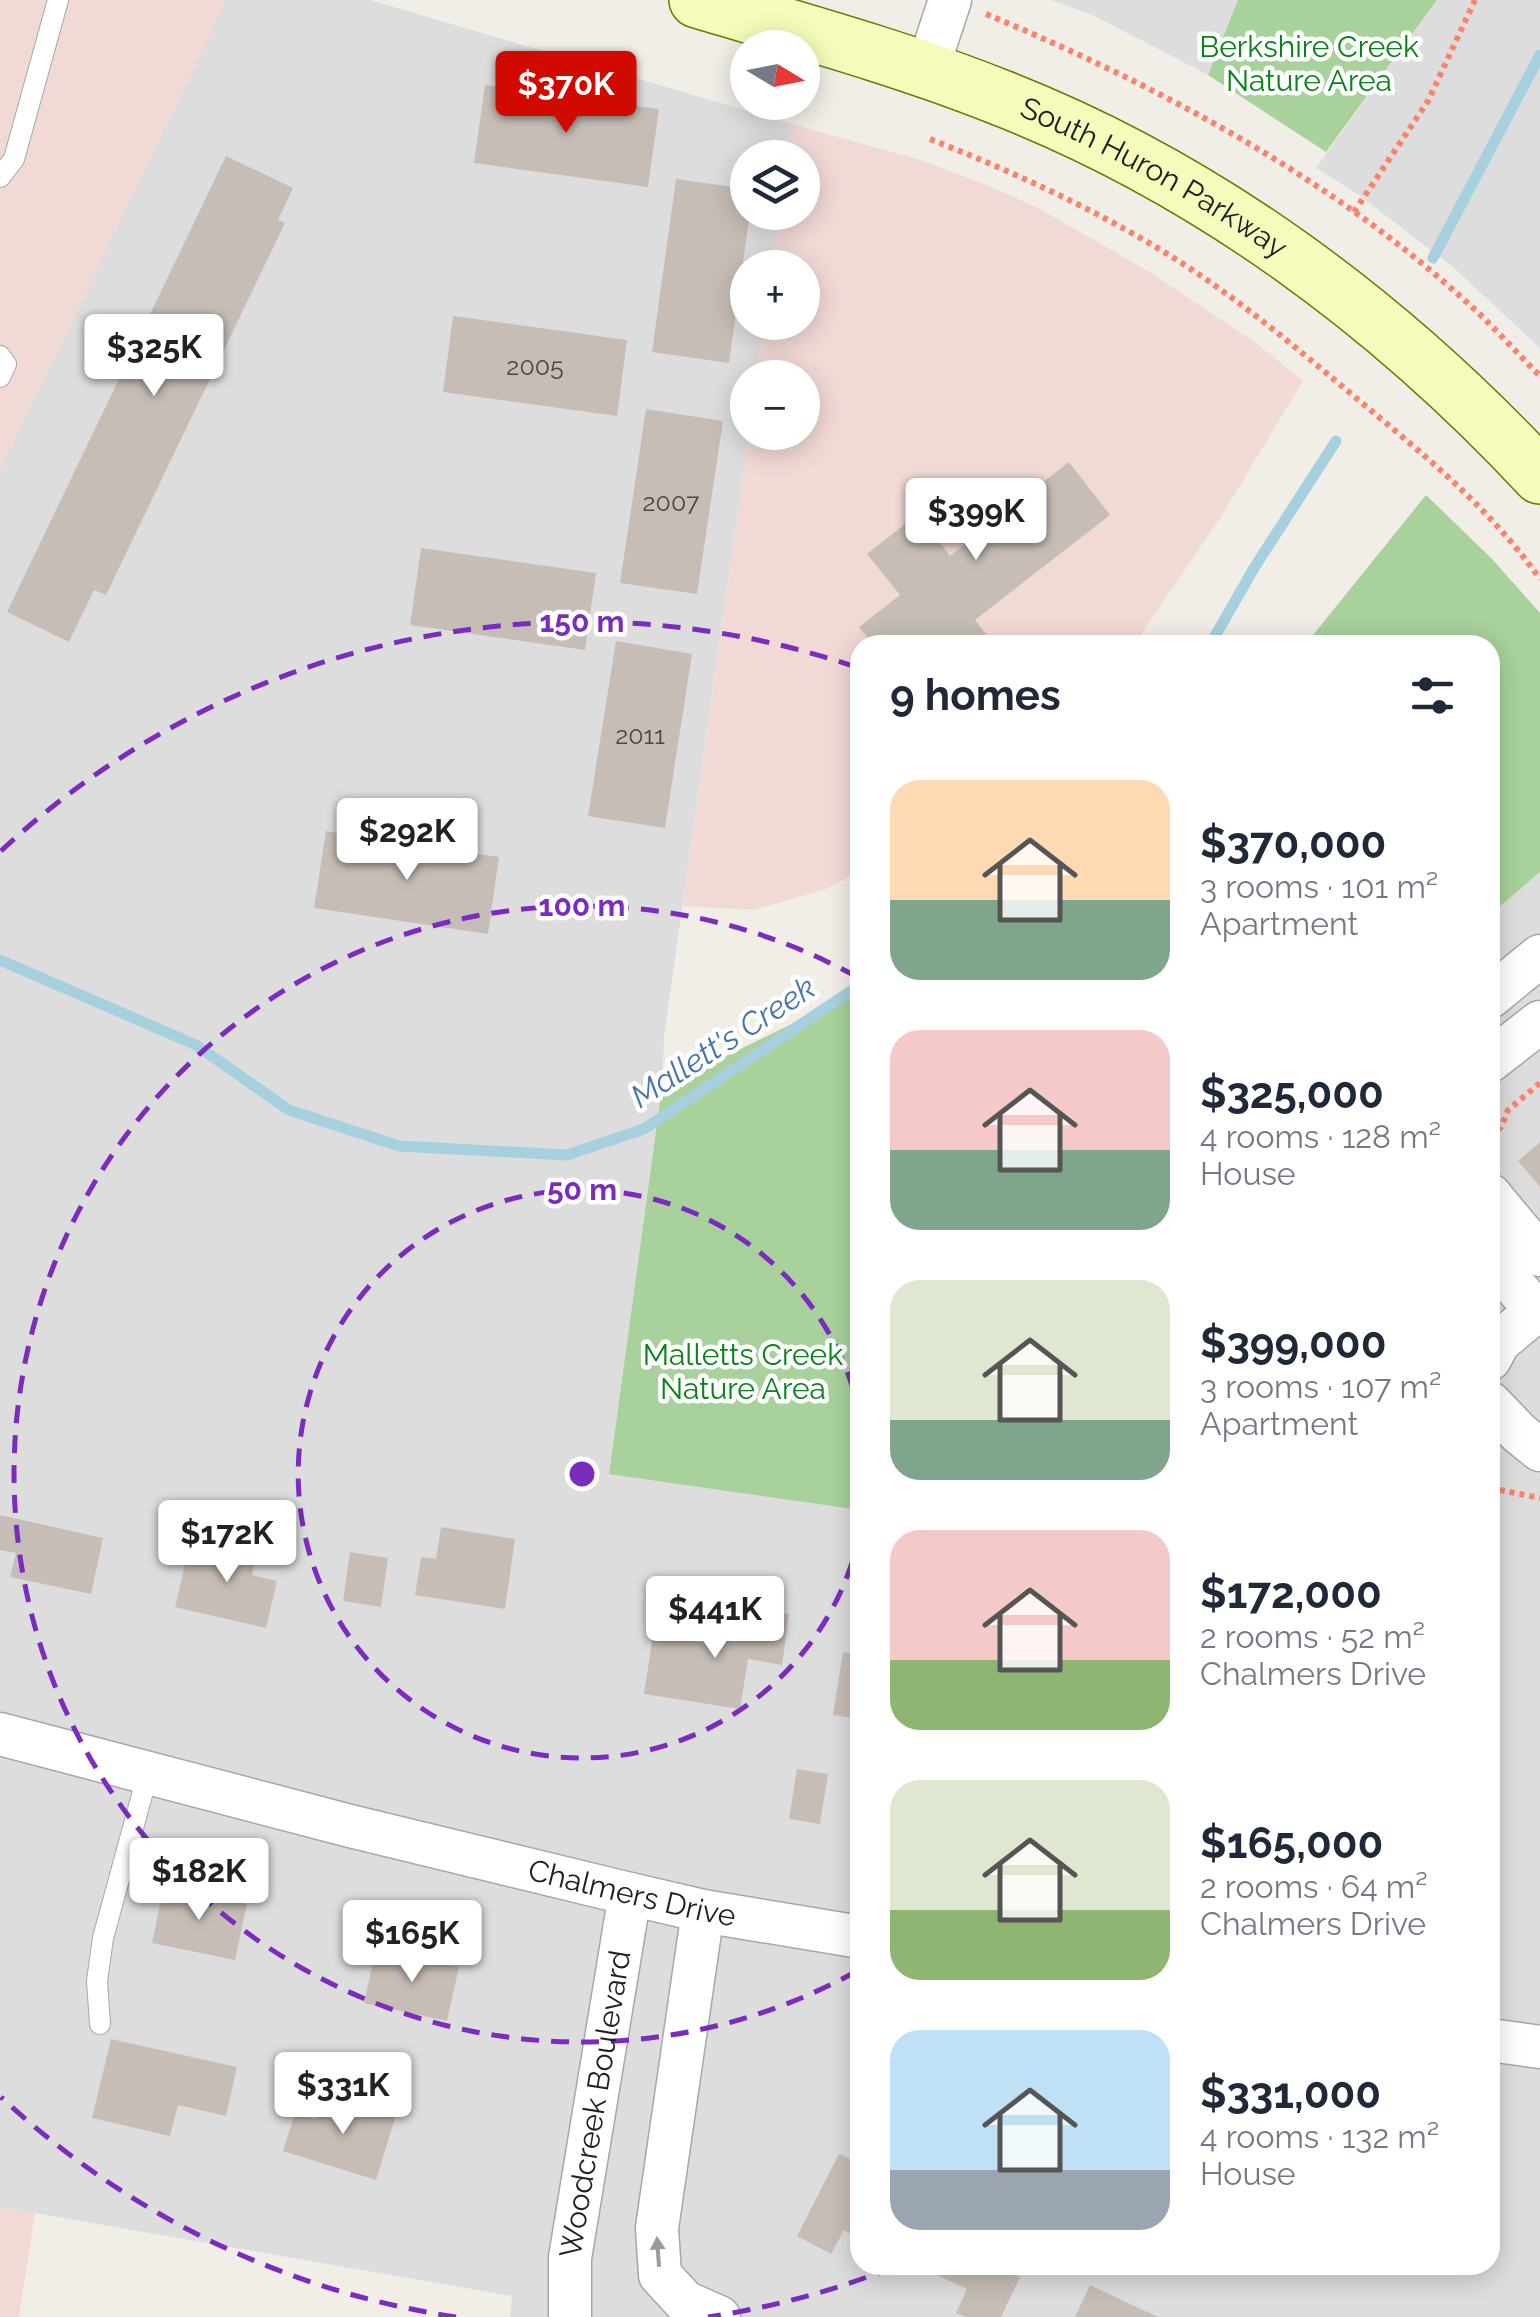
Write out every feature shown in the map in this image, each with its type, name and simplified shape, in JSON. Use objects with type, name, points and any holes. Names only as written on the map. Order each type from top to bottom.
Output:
[{"type":"main road","name":"South Huron Parkway","points":[[730,5],[927,70],[1074,129],[1224,211],[1370,314],[1490,422],[1540,476]]},
{"type":"street","points":[[927,70],[968,7]]},
{"type":"street","points":[[1500,989],[1540,956]]},
{"type":"street","points":[[1500,1053],[1540,1022]]},
{"type":"street","points":[[1500,1207],[1540,1255]]},
{"type":"street","points":[[1500,1268],[1538,1309],[1500,1341]]},
{"type":"street","points":[[1500,1414],[1540,1450]]},
{"type":"street","name":"Chalmers Drive","points":[[0,1734],[630,1894],[703,1911],[850,1935]]},
{"type":"street","name":"Woodcreek Boulevard","points":[[570,2317],[570,2258],[630,1894]]},
{"type":"street","points":[[692,2312],[660,2275],[657,2228],[703,1911]]},
{"type":"street","points":[[1500,2041],[1540,2047]]},
{"type":"lane","points":[[0,177],[14,159],[58,0]]},
{"type":"lane","points":[[0,356],[6,364],[0,377]]},
{"type":"lane","points":[[100,2024],[97,1982],[103,1938],[148,1773]]},
{"type":"path","points":[[1354,212],[1428,101],[1475,0]]},
{"type":"path","points":[[968,7],[1097,62],[1174,102],[1242,140],[1354,212],[1472,307],[1540,376]]},
{"type":"path","points":[[930,139],[1058,193],[1114,222],[1173,257],[1240,305],[1458,486],[1540,579]]},
{"type":"path","points":[[1500,1128],[1508,1110],[1540,1083]]},
{"type":"path","points":[[1500,1490],[1540,1498]]},
{"type":"shaded area","points":[[0,0],[226,0],[0,469]]},
{"type":"shaded area","points":[[226,0],[370,0],[730,106],[730,120],[778,120],[792,124],[790,140],[730,140],[730,230],[777,230],[775,250],[730,250],[730,340],[762,340],[759,360],[730,360],[730,450],[747,450],[664,1037],[662,1087],[609,1473],[850,1509],[850,2275],[1500,2275],[1500,906],[1540,872],[1540,2317],[510,2317],[512,2296],[0,2207],[0,469]]},
{"type":"shaded area","points":[[1051,0],[1238,0],[1208,75],[1093,15]]},
{"type":"shaded area","points":[[1437,0],[1540,0],[1540,348],[1453,267],[1359,195],[1316,168]]},
{"type":"shaded area","points":[[792,124],[920,160],[1038,208],[1148,271],[1256,343],[1303,381],[1222,515],[1141,635],[850,635],[850,876],[826,889],[754,910],[683,906],[747,450],[820,450],[820,360],[759,360],[762,340],[820,340],[820,250],[775,250],[777,230],[820,230],[820,140],[790,140]]},
{"type":"shaded area","points":[[0,2207],[35,2213],[19,2317],[0,2317]]},
{"type":"green space","name":"Berkshire Creek Nature Area","points":[[1238,0],[1437,0],[1326,152],[1208,75]]},
{"type":"green space","points":[[1426,495],[1540,613],[1540,872],[1500,906],[1500,635],[1313,635]]},
{"type":"green space","name":"Malletts Creek Nature Area","points":[[850,996],[850,1509],[609,1474],[662,1087]]},
{"type":"building","points":[[485,85],[659,109],[648,187],[474,163]]},
{"type":"building","points":[[226,156],[293,188],[278,220],[285,223],[106,595],[94,590],[69,642],[7,612]]},
{"type":"building","points":[[676,179],[730,186],[730,230],[747,230],[745,250],[730,250],[729,363],[652,352]]},
{"type":"building","points":[[453,316],[627,340],[617,416],[443,392]]},
{"type":"building","points":[[646,409],[723,421],[697,594],[620,583]]},
{"type":"building","points":[[1069,462],[1110,515],[975,620],[987,635],[865,635],[859,627],[900,595],[867,554],[918,514],[950,556],[970,540],[946,510],[968,493],[991,523]]},
{"type":"building","points":[[421,548],[596,573],[585,650],[410,625]]},
{"type":"building","points":[[616,641],[692,654],[665,828],[588,816]]},
{"type":"building","points":[[326,831],[499,857],[488,934],[314,908]]},
{"type":"building","points":[[1540,1142],[1540,1187],[1518,1161]]},
{"type":"building","points":[[0,1515],[103,1538],[91,1594],[10,1577],[16,1553],[0,1550]]},
{"type":"building","points":[[441,1527],[515,1539],[505,1609],[415,1595],[421,1557],[436,1559]]},
{"type":"building","points":[[211,1536],[258,1547],[252,1575],[277,1581],[266,1628],[175,1607],[186,1560],[204,1565]]},
{"type":"building","points":[[350,1552],[388,1558],[381,1607],[343,1601]]},
{"type":"building","points":[[749,1607],[789,1614],[782,1665],[748,1659],[740,1709],[644,1694],[653,1635],[705,1643],[707,1630],[744,1636]]},
{"type":"building","points":[[843,1652],[850,1653],[850,1718],[833,1715]]},
{"type":"building","points":[[797,1769],[828,1774],[820,1824],[789,1819]]},
{"type":"building","points":[[164,1886],[247,1904],[235,1960],[152,1943]]},
{"type":"building","points":[[376,1949],[459,1967],[447,2021],[364,2003]]},
{"type":"building","points":[[111,2039],[237,2067],[226,2116],[178,2105],[170,2136],[92,2118]]},
{"type":"building","points":[[334,2096],[396,2115],[376,2180],[283,2151],[295,2113],[315,2119],[321,2104],[330,2107]]},
{"type":"building","points":[[839,2154],[850,2159],[850,2233],[844,2230],[831,2254],[797,2236]]},
{"type":"building","points":[[937,2275],[1020,2277],[1001,2317],[965,2317],[956,2313],[967,2289]]},
{"type":"building","points":[[1090,2285],[1158,2317],[1075,2317]]},
{"type":"waterway","name":"Mallett's Creek","points":[[1433,258],[1540,55]]},
{"type":"waterway","name":"Mallett's Creek","points":[[1216,635],[1336,441]]},
{"type":"waterway","name":"Mallett's Creek","points":[[0,960],[196,1045],[289,1110],[399,1146],[567,1155],[644,1129],[850,992]]}]
